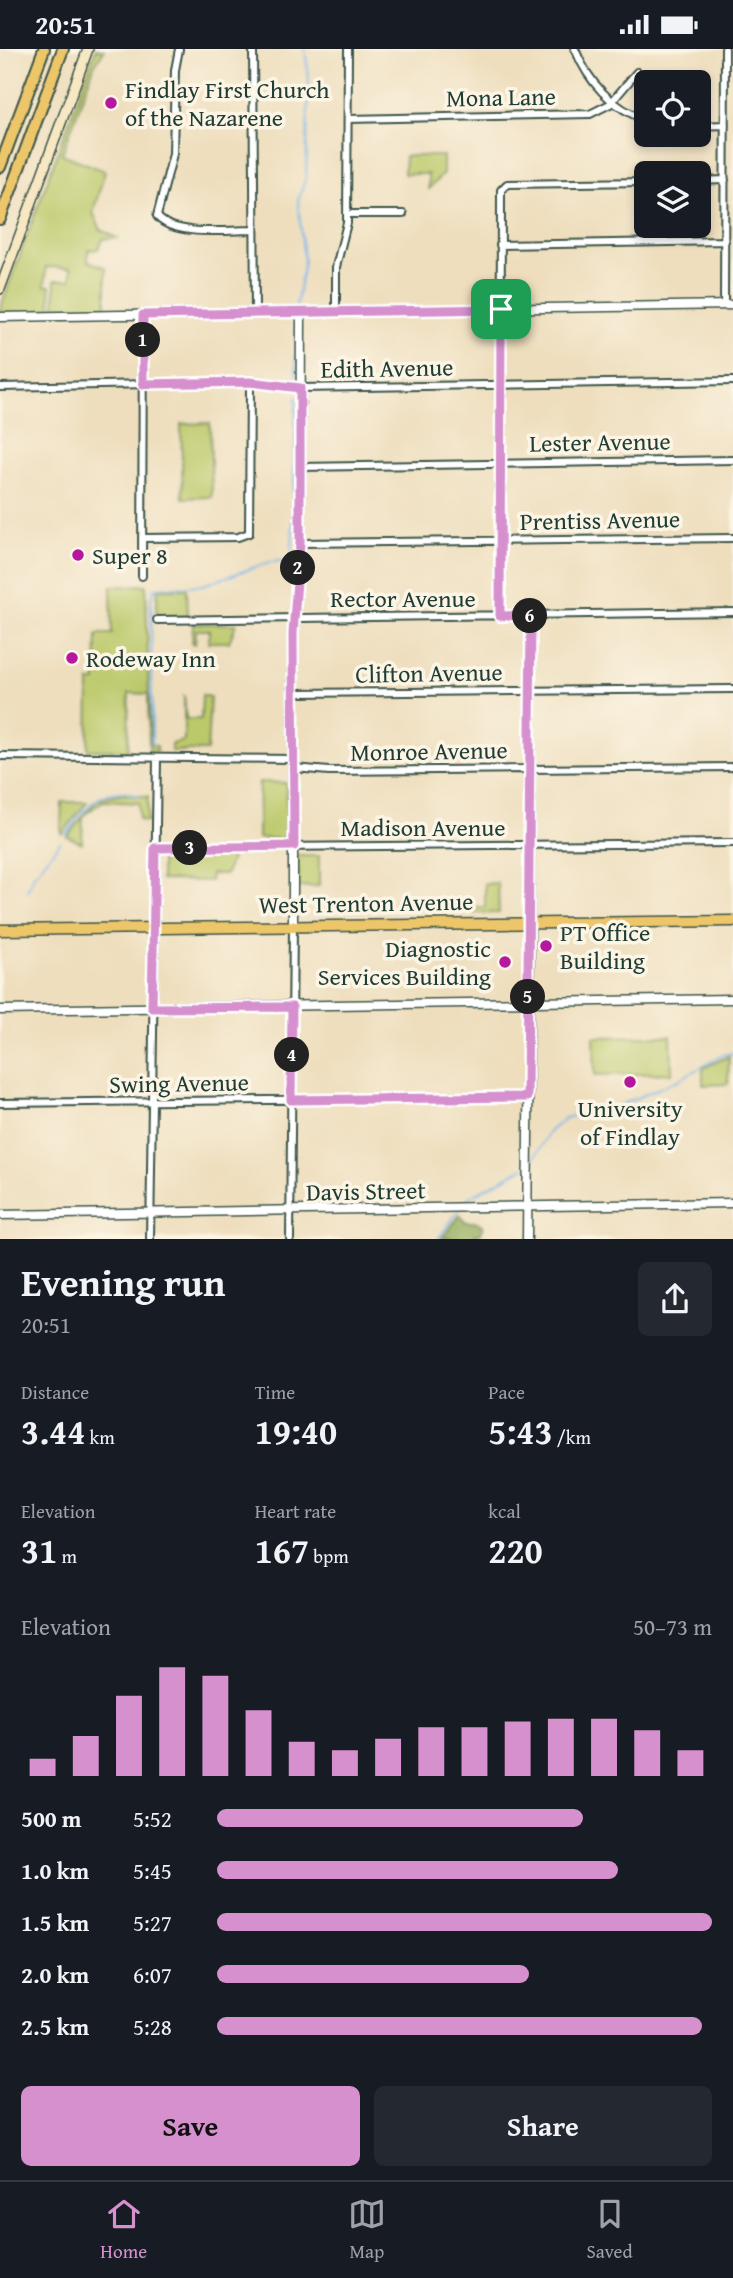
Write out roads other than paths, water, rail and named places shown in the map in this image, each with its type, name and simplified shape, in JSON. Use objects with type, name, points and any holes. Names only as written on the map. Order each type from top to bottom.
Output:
[{"type":"highway","points":[[0,167],[44,49]]},
{"type":"highway","points":[[0,219],[63,49]]},
{"type":"main road","points":[[0,289],[88,49]]},
{"type":"main road","name":"West Trenton Avenue","points":[[0,930],[733,921]]},
{"type":"street","points":[[179,49],[175,70],[173,154],[157,216],[165,224],[183,229],[253,230]]},
{"type":"street","points":[[253,49],[255,313]]},
{"type":"street","points":[[336,312],[336,268],[348,214],[348,49]]},
{"type":"street","points":[[575,49],[590,78],[612,101],[634,113]]},
{"type":"street","points":[[0,317],[729,305],[724,241],[725,180],[729,152],[725,125],[725,49]]},
{"type":"street","name":"Mona Lane","points":[[348,119],[590,114],[612,101],[634,75]]},
{"type":"street","points":[[711,126],[725,125]]},
{"type":"street","points":[[711,181],[725,180]]},
{"type":"street","points":[[500,616],[500,245],[503,186],[634,181]]},
{"type":"street","points":[[348,214],[403,215]]},
{"type":"street","points":[[500,245],[724,241]]},
{"type":"street","points":[[290,1238],[293,693],[294,618],[300,543],[301,313]]},
{"type":"street","points":[[142,576],[143,315]]},
{"type":"street","name":"Edith Avenue","points":[[0,387],[250,382],[300,388],[733,381]]},
{"type":"street","points":[[142,538],[238,537],[249,533],[250,382]]},
{"type":"street","name":"Lester Avenue","points":[[300,467],[733,460]]},
{"type":"street","name":"Prentiss Avenue","points":[[300,543],[733,538]]},
{"type":"street","name":"Rector Avenue","points":[[157,620],[733,612]]},
{"type":"street","points":[[527,1238],[531,615]]},
{"type":"street","name":"Clifton Avenue","points":[[293,693],[733,689]]},
{"type":"street","name":"Monroe Avenue","points":[[0,756],[529,769],[733,767]]},
{"type":"street","points":[[150,1238],[157,758]]},
{"type":"street","name":"Madison Avenue","points":[[155,848],[733,843]]},
{"type":"street","points":[[0,1010],[733,999]]},
{"type":"street","name":"Swing Avenue","points":[[0,1103],[527,1097]]},
{"type":"street","name":"Davis Street","points":[[0,1215],[733,1203]]},
{"type":"waterway","points":[[296,307],[304,261],[298,201],[306,177],[309,79],[305,49]]},
{"type":"waterway","points":[[296,320],[296,381]]},
{"type":"waterway","points":[[152,743],[151,599],[155,588],[203,585],[270,562],[288,560],[292,555],[296,397]]},
{"type":"waterway","points":[[66,834],[88,807],[106,795],[116,792],[140,797]]},
{"type":"waterway","points":[[27,892],[34,875],[60,842]]},
{"type":"waterway","points":[[532,1161],[549,1132],[565,1118],[616,1107],[678,1080],[723,1055],[733,1053]]},
{"type":"waterway","points":[[465,1203],[469,1197],[525,1167]]},
{"type":"waterway","points":[[438,1239],[459,1210]]},
{"type":"place","name":"Findlay First Church of the Nazarene","points":[[111,103]]},
{"type":"place","name":"Super 8","points":[[78,555]]},
{"type":"place","name":"Rodeway Inn","points":[[72,658]]},
{"type":"place","name":"PT Office Building","points":[[546,946]]},
{"type":"place","name":"Diagnostic Services Building","points":[[505,962]]},
{"type":"place","name":"University of Findlay","points":[[630,1082]]}]
